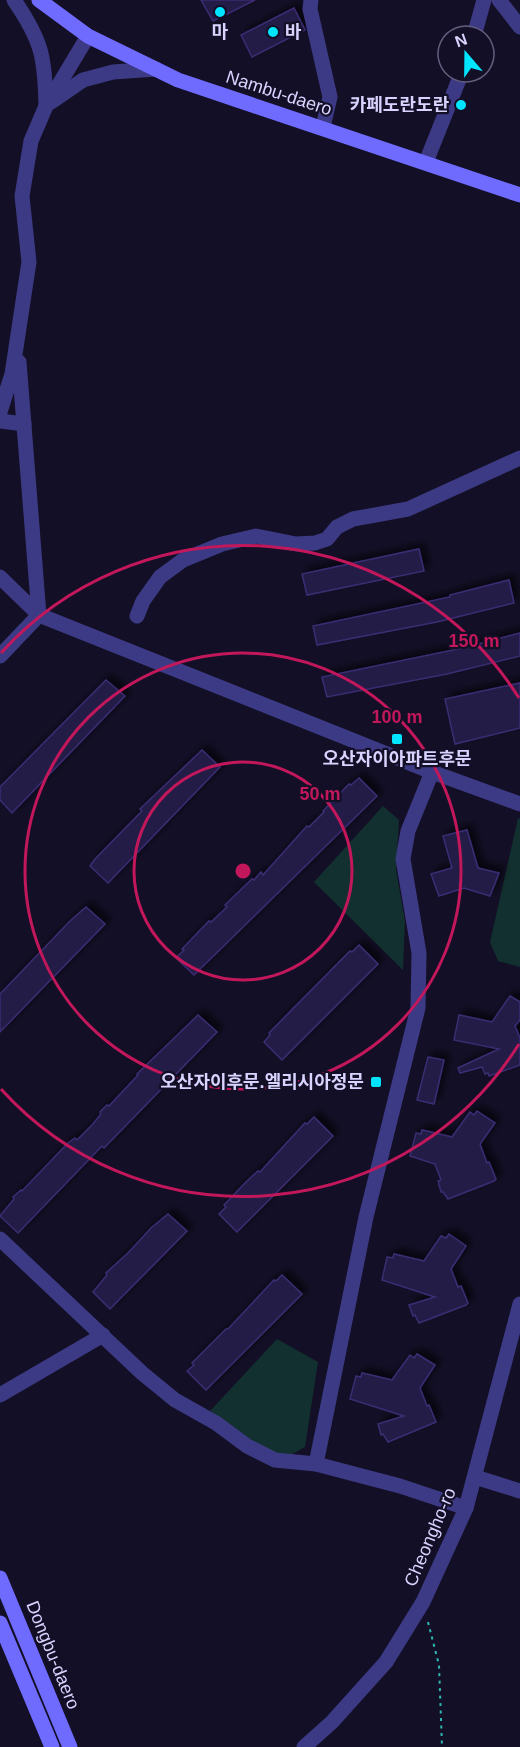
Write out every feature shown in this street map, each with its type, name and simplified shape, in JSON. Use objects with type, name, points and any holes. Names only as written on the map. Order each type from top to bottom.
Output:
[{"type":"main road","name":"Nambu-daero","points":[[39,0],[88,36],[178,80],[520,195]]},
{"type":"main road","name":"Dongbu-daero","points":[[0,1578],[70,1747]]},
{"type":"main road","name":"Dongbu-daero","points":[[0,1623],[52,1747]]},
{"type":"street","points":[[14,0],[29,21],[39,42],[45,69],[46,106]]},
{"type":"street","points":[[311,0],[310,9],[330,97],[323,127]]},
{"type":"street","points":[[477,24],[484,0]]},
{"type":"street","points":[[500,0],[520,27]]},
{"type":"street","points":[[0,412],[12,374],[29,262],[22,196],[31,141],[46,106],[88,36]]},
{"type":"street","points":[[46,106],[83,80],[113,72],[156,69]]},
{"type":"street","points":[[426,162],[457,84]]},
{"type":"street","points":[[0,656],[39,615],[18,341]]},
{"type":"street","points":[[0,421],[24,424]]},
{"type":"street","points":[[137,616],[143,601],[160,578],[183,560],[222,544],[256,536],[296,544],[315,543],[327,539],[337,527],[353,519],[408,509],[520,458]]},
{"type":"street","points":[[0,577],[39,615],[432,772],[520,804]]},
{"type":"street","points":[[316,1464],[366,1217],[418,1008],[419,953],[403,858],[408,831],[432,772]]},
{"type":"street","points":[[0,1239],[142,1373],[175,1400],[216,1424],[247,1446],[275,1460],[316,1464],[400,1486],[466,1508]]},
{"type":"street","name":"Cheongho-ro","points":[[304,1747],[332,1722],[386,1662],[423,1602],[466,1508],[520,1304]]},
{"type":"street","points":[[0,1395],[103,1335]]},
{"type":"street","points":[[475,1478],[520,1491]]},
{"type":"path","points":[[423,1602],[439,1665],[442,1747]]},
{"type":"green space","points":[[383,806],[399,820],[396,870],[405,921],[403,970],[314,882]]},
{"type":"green space","points":[[518,818],[520,819],[520,967],[498,961],[490,942]]},
{"type":"green space","points":[[277,1339],[318,1362],[305,1447],[287,1457],[257,1445],[210,1411]]},
{"type":"building","name":"마","points":[[201,0],[255,0],[213,21]]},
{"type":"building","name":"바","points":[[294,8],[305,30],[252,57],[241,35]]},
{"type":"building","points":[[419,549],[424,571],[307,595],[302,574]]},
{"type":"building","points":[[509,580],[514,603],[437,622],[317,645],[313,626],[450,597],[450,595]]},
{"type":"building","points":[[520,633],[520,656],[447,674],[327,697],[322,677],[463,648]]},
{"type":"building","points":[[106,680],[125,696],[12,813],[0,800],[0,787]]},
{"type":"building","points":[[520,683],[520,728],[455,744],[445,699]]},
{"type":"building","points":[[202,750],[220,767],[108,883],[90,866],[142,811],[140,809]]},
{"type":"building","points":[[359,778],[377,796],[194,975],[176,958],[184,950],[182,949],[209,921],[211,922],[227,907],[225,905],[252,879],[254,880],[261,872],[263,875],[307,826],[309,827],[324,812],[349,784],[351,785]]},
{"type":"building","points":[[467,830],[478,868],[499,873],[490,896],[464,888],[439,896],[431,874],[452,868],[443,836]]},
{"type":"building","points":[[86,907],[105,924],[0,1032],[0,994]]},
{"type":"building","points":[[359,945],[378,964],[282,1060],[264,1042],[270,1035],[269,1033],[350,951],[352,952]]},
{"type":"building","points":[[510,996],[520,1002],[520,1020],[515,1026],[520,1038],[520,1065],[489,1076],[488,1073],[485,1074],[482,1067],[460,1073],[458,1068],[499,1049],[454,1040],[459,1015],[492,1022]]},
{"type":"building","points":[[198,1015],[217,1032],[18,1233],[0,1216],[14,1199],[13,1197],[22,1191],[68,1143],[75,1138],[77,1140],[92,1125],[101,1114],[100,1112],[107,1105],[109,1106],[137,1074]]},
{"type":"building","points":[[428,1057],[444,1060],[434,1104],[417,1100]]},
{"type":"building","points":[[477,1111],[495,1123],[480,1144],[496,1179],[448,1199],[441,1192],[438,1181],[441,1180],[435,1164],[410,1156],[416,1133],[421,1134],[422,1130],[452,1137],[470,1112],[474,1115]]},
{"type":"building","points":[[314,1117],[333,1136],[237,1232],[219,1214],[226,1207],[224,1205],[258,1171],[260,1172],[305,1123],[307,1124]]},
{"type":"building","points":[[168,1214],[187,1231],[110,1309],[93,1292],[107,1275],[106,1273]]},
{"type":"building","points":[[449,1234],[466,1246],[451,1269],[468,1303],[419,1323],[415,1315],[413,1316],[409,1305],[435,1297],[382,1280],[387,1257],[393,1258],[394,1254],[424,1261],[441,1236],[446,1238]]},
{"type":"building","points":[[282,1275],[302,1294],[206,1390],[187,1371],[194,1365],[192,1363],[274,1280],[276,1281]]},
{"type":"building","points":[[417,1354],[435,1365],[420,1388],[436,1422],[388,1442],[383,1434],[381,1435],[378,1424],[404,1416],[350,1399],[356,1376],[361,1377],[362,1373],[392,1380],[410,1355],[414,1358]]},
{"type":"place","name":"마","points":[[220,12]]},
{"type":"place","name":"바","points":[[273,32]]},
{"type":"place","name":"카페도란도란","points":[[461,105]]},
{"type":"place","name":"오산자이아파트후문","points":[[397,739]]},
{"type":"place","name":"오산자이후문.엘리시아정문","points":[[376,1082]]}]
